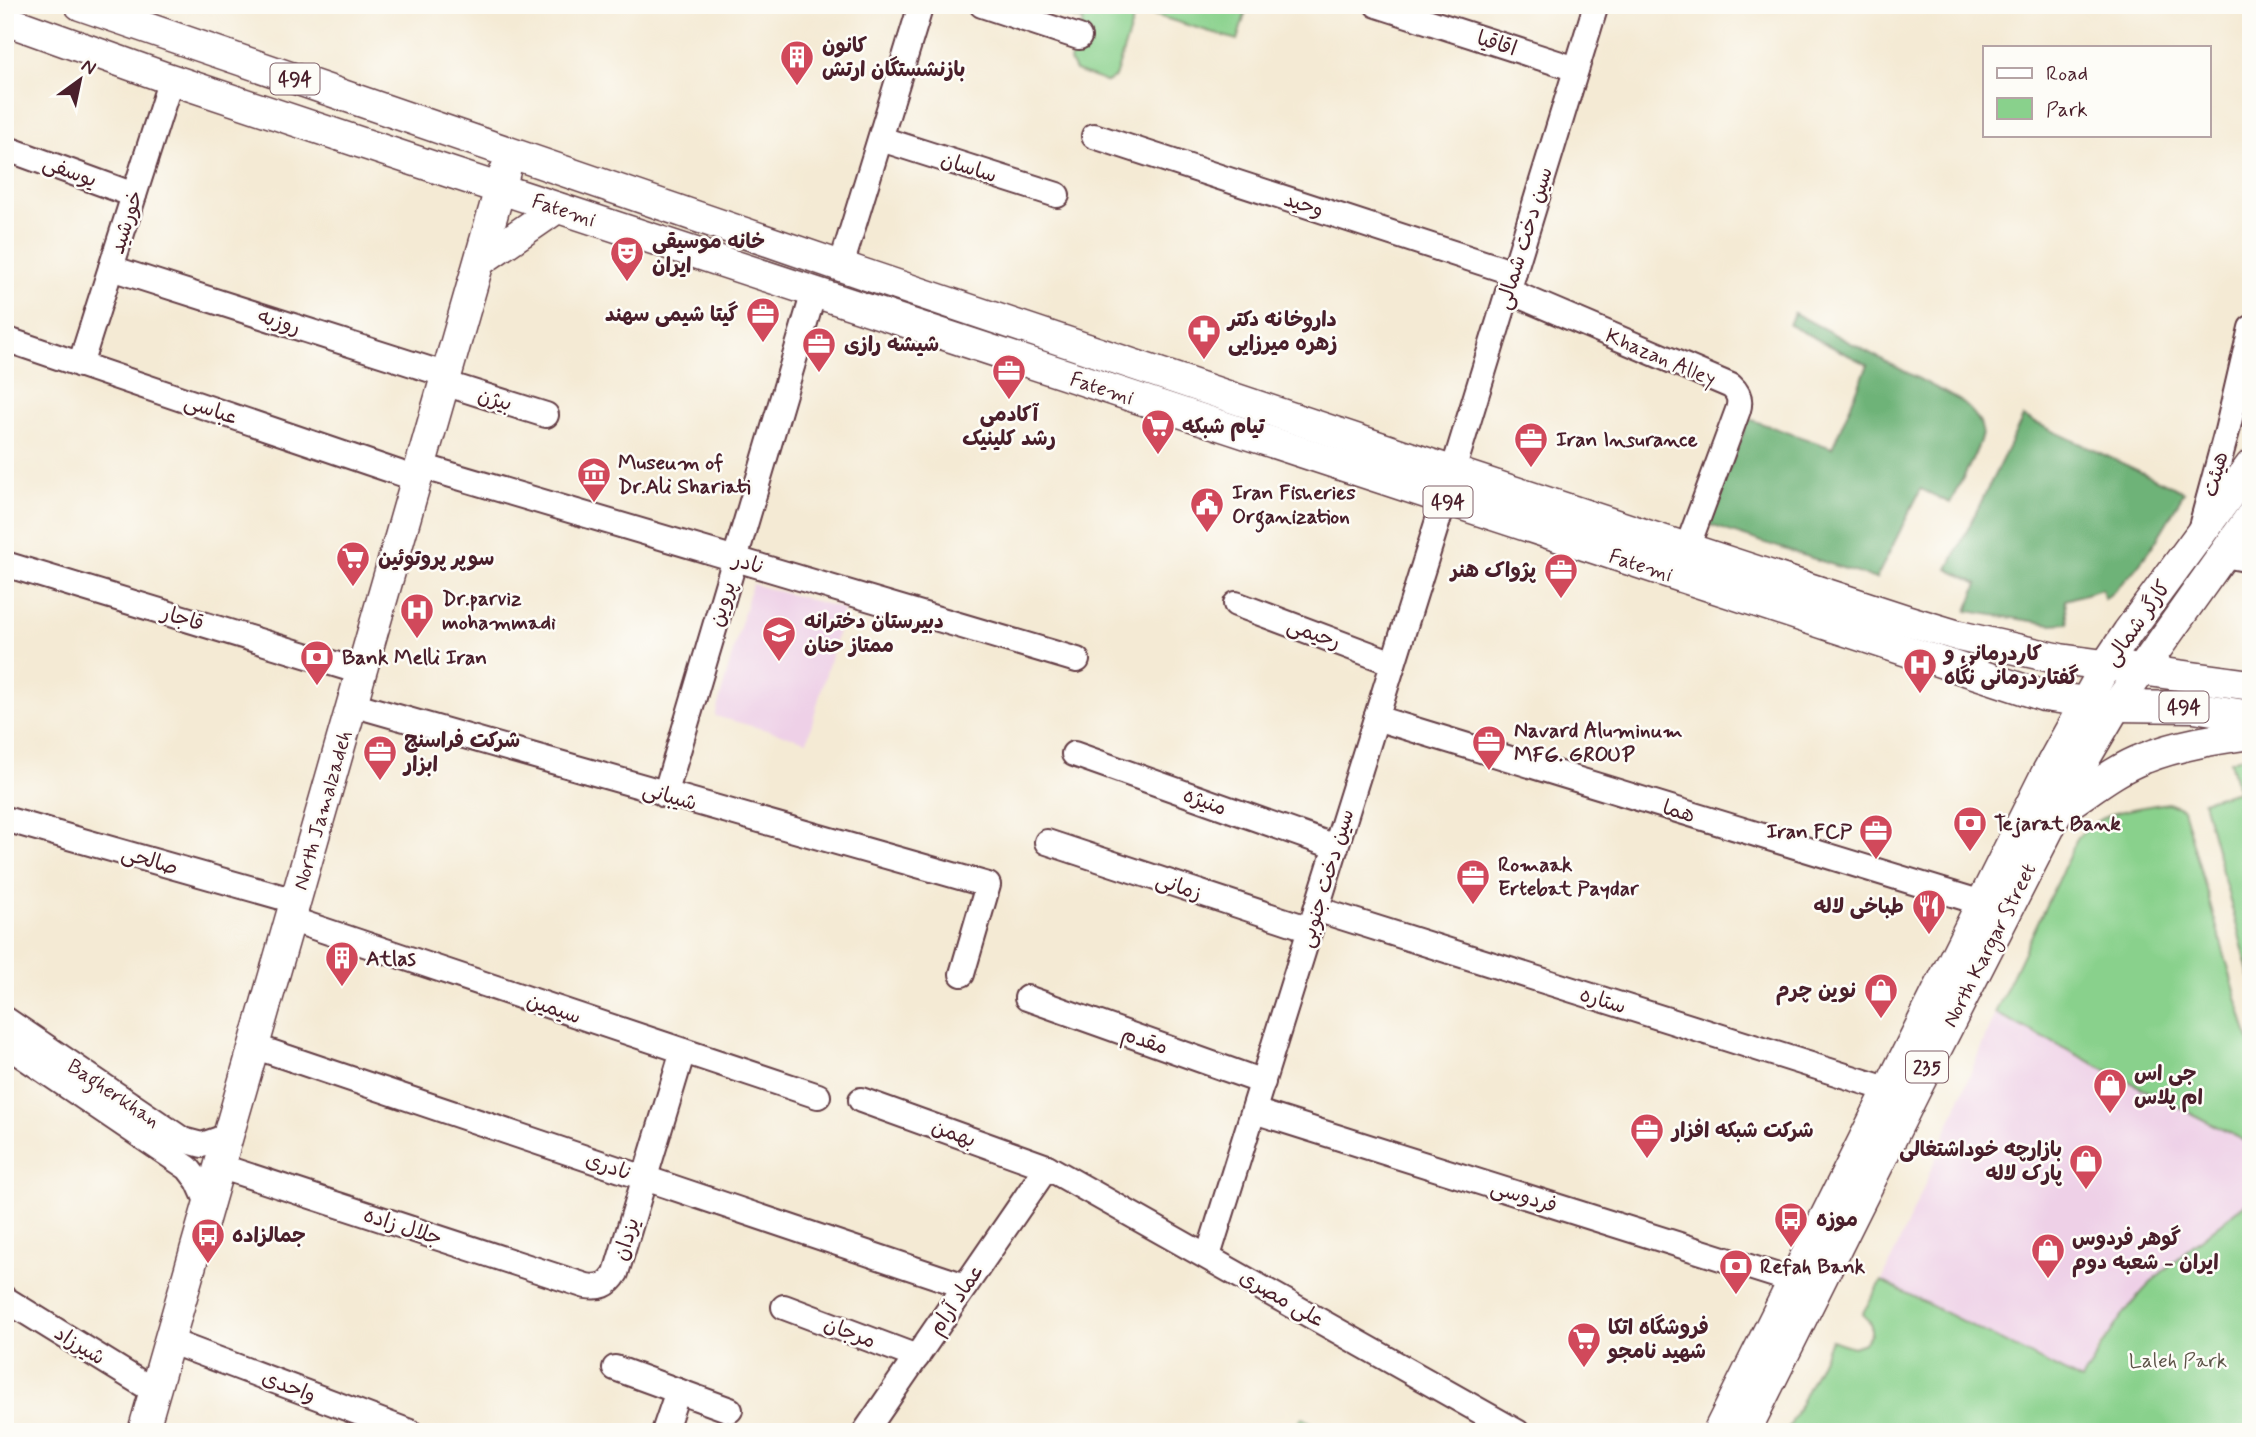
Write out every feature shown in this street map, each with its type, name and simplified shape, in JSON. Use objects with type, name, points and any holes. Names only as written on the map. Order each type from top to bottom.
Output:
[{"type":"main road","name":"Fatemi","points":[[80,5],[841,266],[1453,471],[1959,636],[2030,654],[2251,685]]},
{"type":"main road","name":"Fatemi","points":[[5,20],[171,79],[557,208],[2045,696],[2116,706],[2194,707],[2251,716]]},
{"type":"main road","name":"North Jamalzadeh","points":[[143,1432],[510,152]]},
{"type":"main road","points":[[480,261],[557,208]]},
{"type":"main road","points":[[823,295],[841,266]]},
{"type":"main road","name":"کارگر شمالی","points":[[1994,908],[2046,774],[2106,665],[2127,632],[2251,465]]},
{"type":"main road","points":[[1444,500],[1453,471]]},
{"type":"main road","name":"North Kargar Street","points":[[1994,908],[2058,811],[2116,706],[2142,669],[2237,557],[2251,516]]},
{"type":"main road","points":[[2058,811],[2119,771],[2145,758],[2173,749],[2251,734]]},
{"type":"main road","points":[[1901,1093],[1994,908]]},
{"type":"main road","name":"235","points":[[1745,1432],[1805,1285],[1901,1093]]},
{"type":"main road","points":[[1718,1432],[1805,1285]]},
{"type":"street","points":[[841,266],[921,5]]},
{"type":"street","points":[[982,5],[1079,37]]},
{"type":"street","name":"اقاقیا","points":[[1377,5],[1576,69]]},
{"type":"street","name":"سین دخت شمالی","points":[[1453,471],[1596,5]]},
{"type":"street","name":"خورشید","points":[[80,365],[171,79]]},
{"type":"street","name":"وحید","points":[[1094,136],[1511,282]]},
{"type":"street","name":"ساسان","points":[[881,139],[1057,195]]},
{"type":"street","name":"یوسفی","points":[[5,148],[134,195]]},
{"type":"street","name":"روزبه","points":[[111,268],[446,379]]},
{"type":"street","name":"Khazan Alley","points":[[1511,282],[1737,391],[1740,403],[1738,410],[1687,548]]},
{"type":"street","name":"پروین","points":[[666,795],[736,559],[823,295]]},
{"type":"street","name":"هیئت","points":[[2198,538],[2251,328]]},
{"type":"street","name":"عباسی","points":[[5,339],[419,473]]},
{"type":"street","name":"بیژن","points":[[446,379],[546,415]]},
{"type":"street","name":"نادر","points":[[419,473],[736,559],[1077,660]]},
{"type":"street","name":"سین دخت جنوبی","points":[[1208,1256],[1444,500]]},
{"type":"street","name":"قاجار","points":[[5,564],[361,672]]},
{"type":"street","name":"رحیمی","points":[[1236,604],[1393,663]]},
{"type":"street","name":"شیبانی","points":[[352,704],[988,885],[962,974]]},
{"type":"street","name":"هما","points":[[1376,718],[1994,908]]},
{"type":"street","name":"منیژه","points":[[1074,754],[1336,847]]},
{"type":"street","name":"صالحی","points":[[5,819],[293,910]]},
{"type":"street","name":"زمانی","points":[[1047,842],[1313,919]]},
{"type":"street","name":"سیمین","points":[[293,910],[683,1051],[818,1096]]},
{"type":"street","name":"ستاره","points":[[1313,919],[1901,1093]]},
{"type":"street","name":"مقدم","points":[[1027,998],[1263,1082]]},
{"type":"street","name":"Bagherkhan","points":[[5,1019],[183,1140],[202,1145],[228,1136]]},
{"type":"street","points":[[5,1044],[188,1168],[198,1181],[208,1203]]},
{"type":"street","name":"نادری","points":[[254,1046],[965,1286]]},
{"type":"street","name":"یزدان","points":[[586,1286],[603,1286],[616,1273],[683,1051]]},
{"type":"street","name":"بهمن","points":[[861,1100],[1047,1167]]},
{"type":"street","name":"فردوسی","points":[[1254,1111],[1805,1285]]},
{"type":"street","name":"جلال زاده","points":[[219,1166],[586,1286]]},
{"type":"street","name":"علی مصری","points":[[1047,1167],[1517,1432]]},
{"type":"street","name":"عماد آرام","points":[[865,1432],[1047,1167]]},
{"type":"street","name":"شیرزاد","points":[[5,1298],[154,1391]]},
{"type":"street","name":"مرجان","points":[[784,1307],[917,1357]]},
{"type":"street","name":"واحدی","points":[[169,1341],[410,1432]]},
{"type":"street","points":[[615,1368],[730,1410]]},
{"type":"street","points":[[664,1432],[678,1391]]},
{"type":"shaded area","name":"دبیرستان دخترانه ممتاز حنان","points":[[752,584],[844,609],[807,741],[715,716]]},
{"type":"shaded area","name":"بازارچه خوداشتغالی پارک لاله","points":[[1995,1013],[2251,1144],[2251,1199],[2163,1273],[2127,1309],[2100,1346],[2083,1381],[1882,1281]]},
{"type":"green space","points":[[1028,5],[1087,5],[1082,21]]},
{"type":"green space","points":[[1089,5],[1098,5],[1098,12],[1106,13],[1107,7],[1134,17],[1115,77],[1107,82],[1075,71],[1070,61]]},
{"type":"green space","points":[[1121,5],[1248,5],[1237,40]]},
{"type":"green space","points":[[1794,313],[1959,400],[1974,413],[1981,426],[1978,446],[1950,503],[1921,489],[1876,579],[1707,524],[1749,419],[1832,448],[1868,365],[1789,325]]},
{"type":"green space","points":[[2023,417],[2184,492],[2150,550],[2118,588],[2105,599],[2102,589],[2065,600],[2068,623],[2051,624],[1967,611],[1978,584],[1948,569]]},
{"type":"green space","points":[[2251,753],[2251,979],[2203,801],[2238,791],[2230,761]]},
{"type":"green space","points":[[2168,803],[2183,809],[2251,1047],[2251,1144],[1995,1013],[2078,837],[2109,815]]},
{"type":"green space","name":"Laleh Park","points":[[2251,1199],[2251,1432],[1787,1432],[1831,1340],[1853,1347],[1864,1343],[1871,1333],[1871,1323],[1862,1314],[1882,1281],[2082,1381],[2113,1329],[2138,1296],[2185,1252]]},
{"type":"green space","points":[[1302,1417],[1326,1432],[1293,1432]]},
{"type":"place","name":"کانون بازنشستگان ارتش","points":[[797,87]]},
{"type":"place","name":"خانه موسیقی ایران","points":[[627,283]]},
{"type":"place","name":"گیتا شیمی سهند","points":[[763,344]]},
{"type":"place","name":"داروخانه دکتر زهره میرزایی","points":[[1204,361]]},
{"type":"place","name":"شیشه رازی","points":[[819,374]]},
{"type":"place","name":"آکادمی رشد کلینیک","points":[[1009,401]]},
{"type":"place","name":"تیام شبکه","points":[[1158,456]]},
{"type":"place","name":"Iran Insurance","points":[[1531,469]]},
{"type":"place","name":"Museum of Dr.Ali Shariati","points":[[594,504]]},
{"type":"place","name":"Iran Fisheries Organization","points":[[1207,534]]},
{"type":"place","name":"سوپر پروتوئین","points":[[353,588]]},
{"type":"place","name":"پژواک هنر","points":[[1561,600]]},
{"type":"place","name":"Dr.parviz mohammadi","points":[[417,640]]},
{"type":"place","name":"دبیرستان دخترانه ممتاز حنان","points":[[779,663]]},
{"type":"place","name":"Bank Melli Iran","points":[[317,687]]},
{"type":"place","name":"کاردرمانی و گفتاردرمانی نگاه","points":[[1920,695]]},
{"type":"place","name":"Navard Aluminum MFG. GROUP","points":[[1489,772]]},
{"type":"place","name":"شرکت فراسنج ابزار","points":[[380,782]]},
{"type":"place","name":"Tejarat Bank","points":[[1970,853]]},
{"type":"place","name":"Iran FCP","points":[[1876,861]]},
{"type":"place","name":"Romaak Ertebat Paydar","points":[[1473,906]]},
{"type":"place","name":"طباخی لاله","points":[[1929,936]]},
{"type":"place","name":"Atlas","points":[[342,988]]},
{"type":"place","name":"نوین چرم","points":[[1881,1020]]},
{"type":"place","name":"جی اس ام پلاس","points":[[2110,1115]]},
{"type":"place","name":"شرکت شبکه افزار","points":[[1647,1160]]},
{"type":"place","name":"بازارچه خوداشتغالی پارک لاله","points":[[2086,1191]]},
{"type":"place","name":"موزه","points":[[1791,1249]]},
{"type":"place","name":"جمالزاده","points":[[208,1265]]},
{"type":"place","name":"گوهر فردوس ایران - شعبه دوم","points":[[2048,1280]]},
{"type":"place","name":"Refah Bank","points":[[1736,1296]]},
{"type":"place","name":"فروشگاه اتکا شهید نامجو","points":[[1584,1369]]}]
